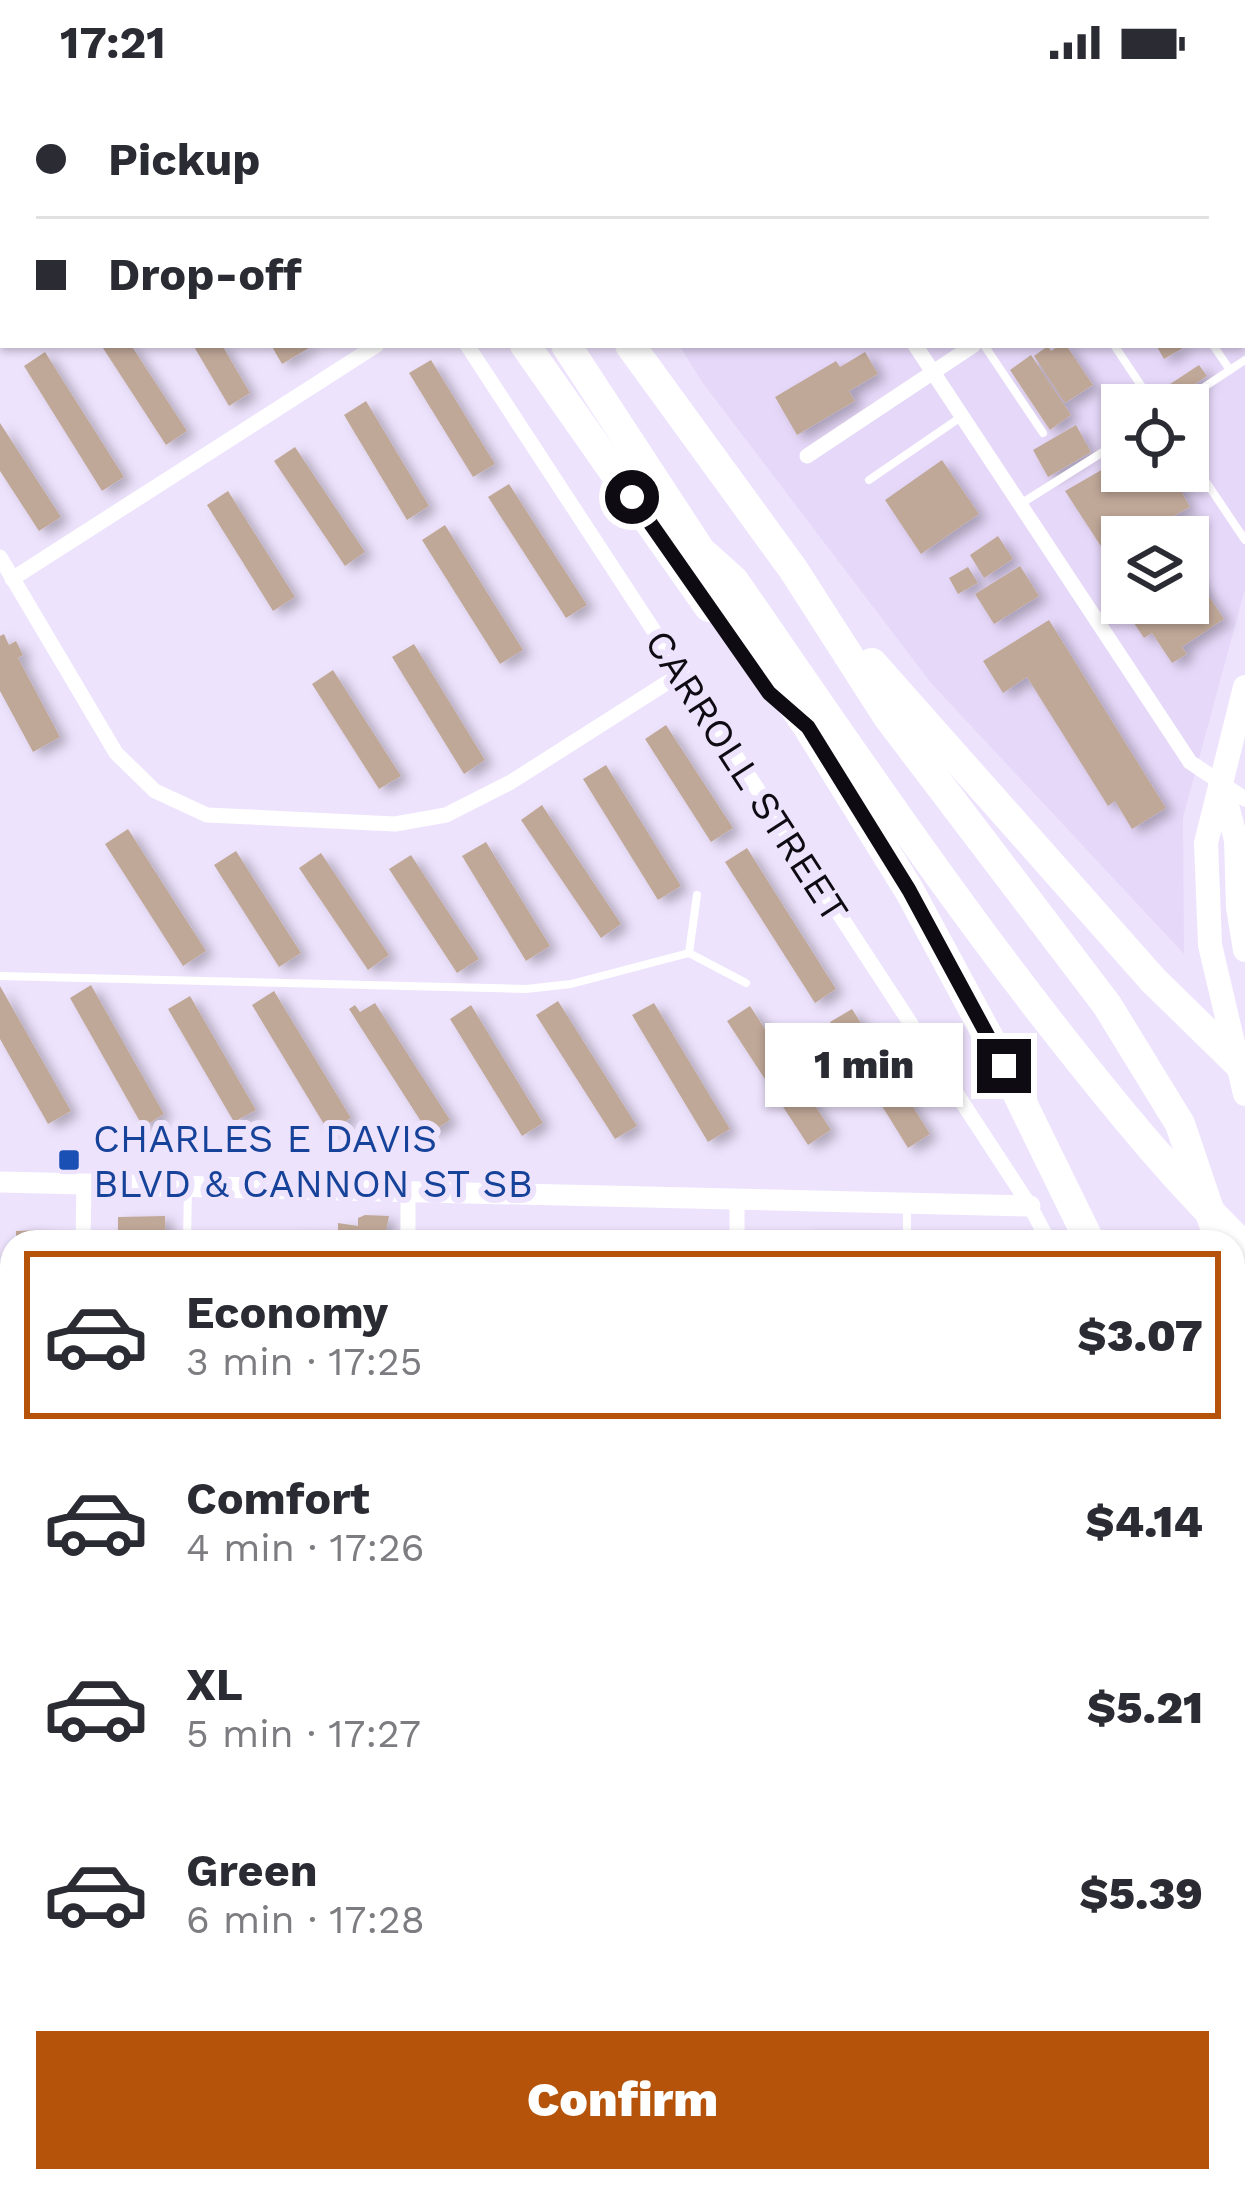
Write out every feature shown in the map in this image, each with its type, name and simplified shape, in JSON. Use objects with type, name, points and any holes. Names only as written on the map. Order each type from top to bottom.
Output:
[{"type":"highway","points":[[527,348],[769,693],[808,727]]},
{"type":"highway","points":[[568,348],[700,550],[715,592],[808,727],[909,890],[1004,1066],[1084,1230]]},
{"type":"highway","points":[[632,348],[793,569],[888,717],[1108,1005],[1180,1124],[1216,1230]]},
{"type":"highway","points":[[700,550],[734,581],[973,926],[1114,1104],[1229,1230]]},
{"type":"highway","points":[[793,569],[1028,842],[1153,980],[1245,1070]]},
{"type":"main road","points":[[1245,687],[1205,843],[1210,945],[1245,1094]]},
{"type":"main road","points":[[1222,784],[1236,840],[1245,950]]},
{"type":"street","points":[[6,582],[372,348]]},
{"type":"street","name":"CARROLL STREET","points":[[469,348],[1042,1230]]},
{"type":"street","points":[[917,348],[1190,762],[1245,799]]},
{"type":"street","points":[[807,456],[969,348]]},
{"type":"street","points":[[0,557],[6,582],[116,753],[155,791],[207,815],[395,824],[446,814],[511,782],[680,675]]},
{"type":"street","points":[[0,1181],[1030,1206]]},
{"type":"street","points":[[83,1230],[84,1184]]},
{"type":"street","points":[[408,1190],[408,1230]]},
{"type":"street","points":[[737,1200],[737,1230]]},
{"type":"lane","points":[[986,348],[1043,434]]},
{"type":"lane","points":[[1116,348],[1140,384]]},
{"type":"lane","points":[[1216,348],[1230,370]]},
{"type":"lane","points":[[1209,384],[1245,360]]},
{"type":"lane","points":[[869,480],[962,417]]},
{"type":"lane","points":[[1020,505],[1101,453]]},
{"type":"lane","points":[[1209,486],[1245,540]]},
{"type":"lane","points":[[689,953],[697,896]]},
{"type":"lane","points":[[0,976],[526,989],[571,985],[689,953],[746,983]]},
{"type":"lane","points":[[187,1230],[188,1186]]},
{"type":"lane","points":[[907,1203],[907,1230]]},
{"type":"shaded area","points":[[681,348],[1245,348],[1245,589],[1183,818],[1184,954],[931,683]]},
{"type":"building","points":[[103,348],[133,348],[187,431],[166,445]]},
{"type":"building","points":[[195,348],[224,348],[250,393],[229,406]]},
{"type":"building","points":[[273,348],[309,348],[282,364]]},
{"type":"building","points":[[1045,348],[1068,348],[1093,385],[1065,403],[1034,356]]},
{"type":"building","points":[[1158,348],[1183,348],[1164,359]]},
{"type":"building","points":[[45,352],[124,477],[102,491],[24,366]]},
{"type":"building","points":[[865,352],[878,374],[849,391],[855,401],[797,435],[775,397],[836,361],[840,367]]},
{"type":"building","points":[[1031,355],[1071,415],[1050,430],[1010,370]]},
{"type":"building","points":[[431,360],[495,464],[473,477],[409,373]]},
{"type":"building","points":[[1199,365],[1207,376],[1195,384],[1170,384]]},
{"type":"building","points":[[366,401],[429,506],[407,520],[344,415]]},
{"type":"building","points":[[0,423],[61,517],[39,531],[0,471]]},
{"type":"building","points":[[1076,425],[1091,452],[1048,477],[1033,450]]},
{"type":"building","points":[[295,447],[365,552],[345,566],[274,461]]},
{"type":"building","points":[[942,460],[979,514],[921,554],[885,500]]},
{"type":"building","points":[[1101,470],[1101,492],[1182,492],[1190,507],[1174,516],[1101,516],[1101,546],[1065,491]]},
{"type":"building","points":[[509,484],[587,605],[566,618],[488,497]]},
{"type":"building","points":[[228,491],[295,597],[273,611],[207,505]]},
{"type":"building","points":[[445,525],[523,650],[500,664],[422,540]]},
{"type":"building","points":[[998,536],[1013,559],[984,578],[970,555]]},
{"type":"building","points":[[1020,566],[1039,596],[994,624],[975,594]]},
{"type":"building","points":[[968,567],[978,583],[958,594],[949,578]]},
{"type":"building","points":[[1209,596],[1224,619],[1182,647],[1187,654],[1172,663],[1152,633],[1144,638],[1135,624],[1209,624]]},
{"type":"building","points":[[1049,620],[1166,808],[1132,829],[1115,801],[1108,806],[1027,677],[1003,693],[983,661]]},
{"type":"building","points":[[4,634],[9,645],[16,641],[23,655],[18,658],[60,737],[33,752],[0,691],[0,636]]},
{"type":"building","points":[[414,644],[485,760],[464,774],[392,657]]},
{"type":"building","points":[[333,670],[401,776],[379,789],[312,684]]},
{"type":"building","points":[[666,725],[733,828],[711,842],[645,739]]},
{"type":"building","points":[[606,765],[681,886],[658,900],[583,779]]},
{"type":"building","points":[[542,805],[621,924],[601,938],[521,820]]},
{"type":"building","points":[[128,829],[206,951],[183,966],[105,844]]},
{"type":"building","points":[[486,842],[550,946],[526,961],[462,856]]},
{"type":"building","points":[[747,848],[836,989],[815,1003],[725,862]]},
{"type":"building","points":[[236,851],[301,953],[279,967],[214,865]]},
{"type":"building","points":[[321,853],[389,955],[368,970],[299,868]]},
{"type":"building","points":[[411,855],[479,959],[457,973],[389,869]]},
{"type":"building","points":[[91,985],[164,1114],[143,1127],[70,998]]},
{"type":"building","points":[[0,986],[71,1111],[48,1124],[0,1039]]},
{"type":"building","points":[[274,991],[351,1118],[328,1131],[252,1005]]},
{"type":"building","points":[[190,996],[256,1110],[234,1122],[168,1009]]},
{"type":"building","points":[[558,1001],[637,1126],[615,1139],[536,1015]]},
{"type":"building","points":[[375,1003],[450,1120],[429,1134],[349,1009],[355,1005],[360,1012]]},
{"type":"building","points":[[654,1003],[730,1129],[708,1142],[632,1015]]},
{"type":"building","points":[[471,1005],[543,1123],[522,1136],[450,1019]]},
{"type":"building","points":[[750,1006],[831,1130],[808,1145],[727,1021]]},
{"type":"building","points":[[852,1009],[930,1134],[908,1148],[830,1022]]},
{"type":"building","points":[[165,1216],[166,1230],[118,1230],[118,1217]]},
{"type":"building","points":[[389,1216],[386,1230],[338,1230],[338,1223],[358,1226],[358,1218]]},
{"type":"place","name":"CHARLES E DAVIS BLVD & CANNON ST SB","points":[[69,1160]]},
{"type":"route","points":[[632,497],[769,693],[808,727],[909,890],[1004,1066]]}]
